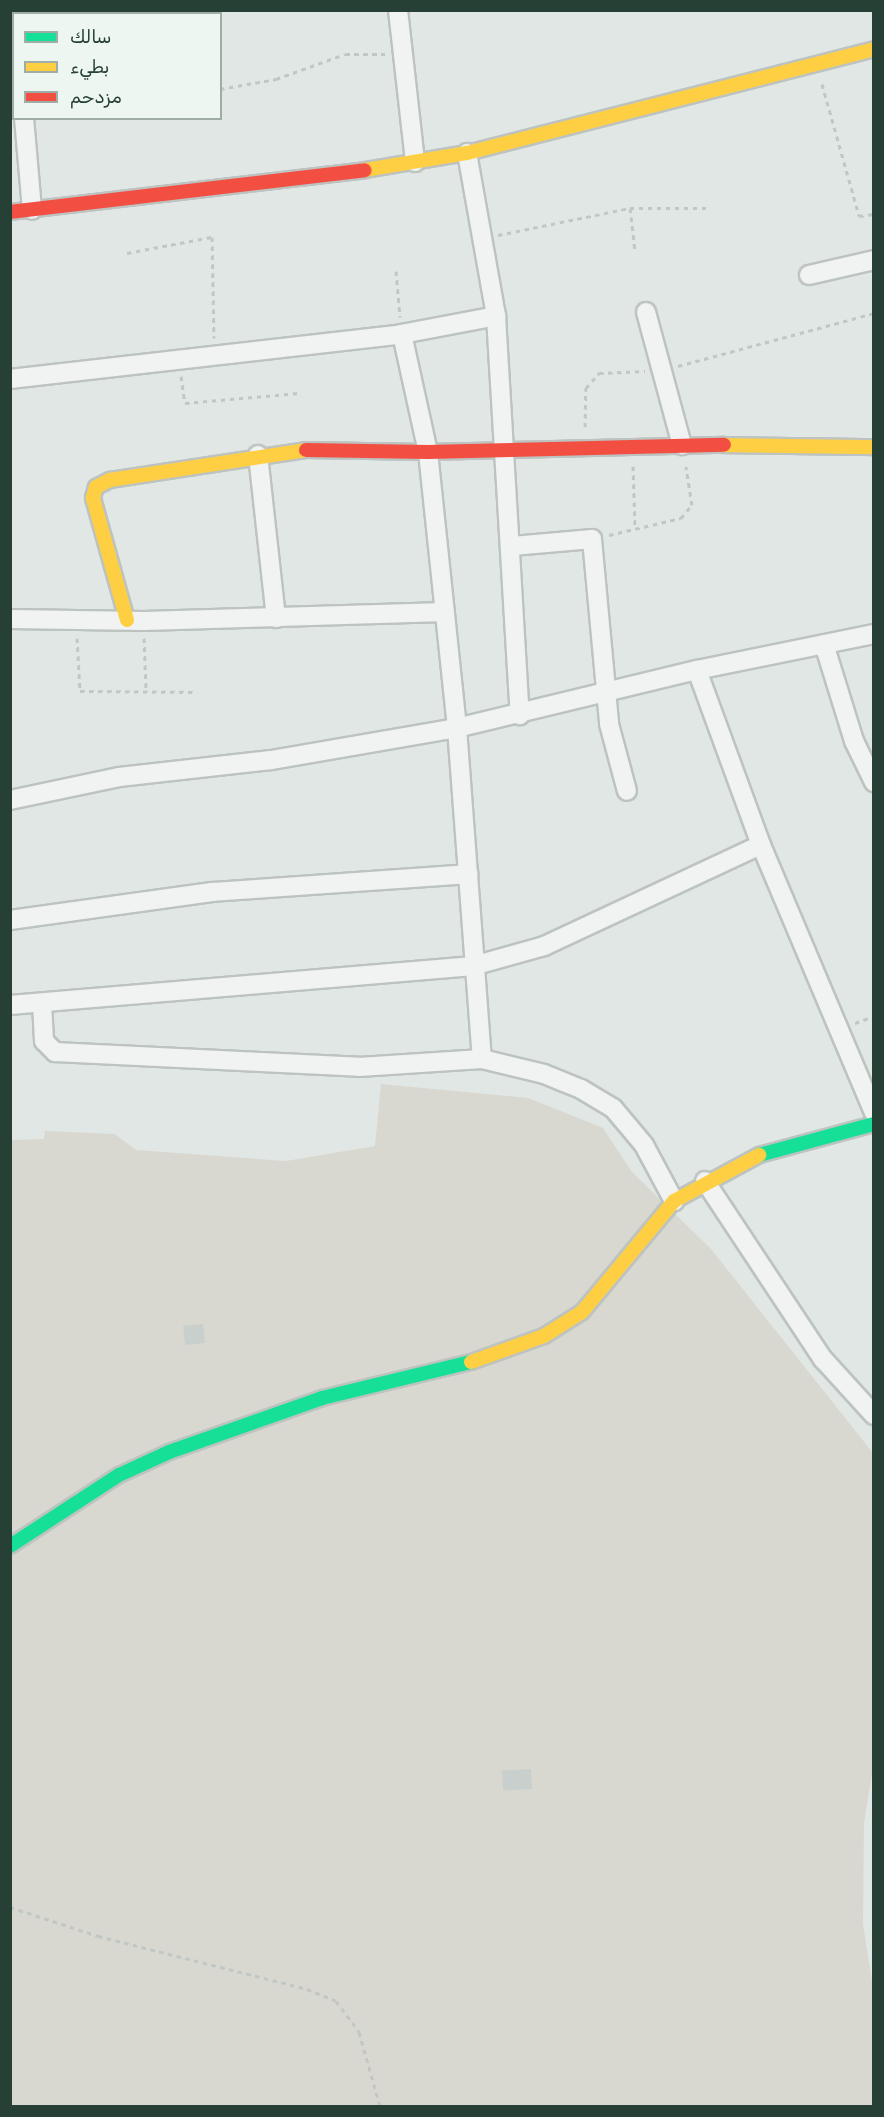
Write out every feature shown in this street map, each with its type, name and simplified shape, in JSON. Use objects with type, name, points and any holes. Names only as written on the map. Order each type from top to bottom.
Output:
[{"type":"street","points":[[398,10],[416,162]]},
{"type":"street","points":[[10,212],[220,185],[332,176],[467,153],[873,49]]},
{"type":"street","points":[[24,120],[32,210]]},
{"type":"street","points":[[467,153],[484,238],[496,316],[513,546],[520,715]]},
{"type":"street","points":[[809,275],[873,260]]},
{"type":"street","points":[[646,312],[682,445]]},
{"type":"street","points":[[10,379],[402,334],[496,316]]},
{"type":"street","points":[[402,334],[428,452],[457,728],[473,966],[482,1059]]},
{"type":"street","points":[[135,621],[93,498],[96,488],[110,480],[301,450],[428,452],[682,445],[873,447]]},
{"type":"street","points":[[258,455],[276,618]]},
{"type":"street","points":[[513,546],[592,539],[606,695],[616,757],[627,791]]},
{"type":"street","points":[[10,619],[135,621],[445,612]]},
{"type":"street","points":[[10,800],[120,777],[282,759],[457,728],[606,695],[697,670],[873,634]]},
{"type":"street","points":[[824,644],[854,741],[873,782]]},
{"type":"street","points":[[697,670],[761,845],[873,1112]]},
{"type":"street","points":[[10,1005],[473,966],[544,946],[761,845]]},
{"type":"street","points":[[10,920],[212,892],[468,874]]},
{"type":"street","points":[[42,1003],[44,1041],[55,1052],[359,1067],[482,1059],[544,1074],[582,1089],[613,1108],[644,1145],[674,1201]]},
{"type":"street","points":[[10,1546],[119,1475],[169,1452],[322,1398],[477,1361],[544,1336],[582,1312],[602,1292],[674,1201],[705,1181],[774,1149],[873,1124]]},
{"type":"street","points":[[705,1181],[823,1359],[869,1407]]},
{"type":"path","points":[[222,89],[276,79],[345,54],[402,55]]},
{"type":"path","points":[[816,65],[859,216],[873,214]]},
{"type":"path","points":[[484,238],[630,208],[707,208]]},
{"type":"path","points":[[630,208],[635,250]]},
{"type":"path","points":[[127,253],[212,237],[214,356]]},
{"type":"path","points":[[396,271],[402,334]]},
{"type":"path","points":[[585,449],[586,388],[599,373],[663,370],[873,313]]},
{"type":"path","points":[[178,359],[185,403],[299,393]]},
{"type":"path","points":[[592,539],[681,518],[692,505],[682,445]]},
{"type":"path","points":[[633,448],[635,528]]},
{"type":"path","points":[[76,620],[80,691],[196,692]]},
{"type":"path","points":[[135,621],[146,691]]},
{"type":"path","points":[[10,1907],[98,1936],[307,1989],[336,2001],[359,2032],[380,2106]]},
{"type":"shaded area","points":[[381,1084],[528,1098],[603,1128],[632,1172],[711,1249],[873,1453],[874,1761],[864,1823],[863,1924],[873,1988],[873,2106],[11,2106],[10,1140],[44,1139],[45,1131],[115,1134],[136,1150],[286,1161],[375,1146]]},
{"type":"building","points":[[203,1324],[205,1343],[185,1345],[183,1326]]},
{"type":"building","points":[[531,1769],[532,1789],[503,1790],[502,1771]]},
{"type":"traffic: fast","points":[[759,1155],[874,1124]]},
{"type":"traffic: fast","points":[[10,1546],[119,1475],[169,1452],[322,1398],[471,1362]]},
{"type":"traffic: slow","points":[[365,170],[467,153],[874,49]]},
{"type":"traffic: slow","points":[[724,445],[874,447]]},
{"type":"traffic: slow","points":[[127,620],[93,498],[96,487],[110,480],[306,450]]},
{"type":"traffic: slow","points":[[471,1362],[544,1336],[582,1312],[674,1201],[759,1155]]},
{"type":"traffic: jam","points":[[10,212],[365,170]]},
{"type":"traffic: jam","points":[[306,450],[428,452],[724,445]]}]
